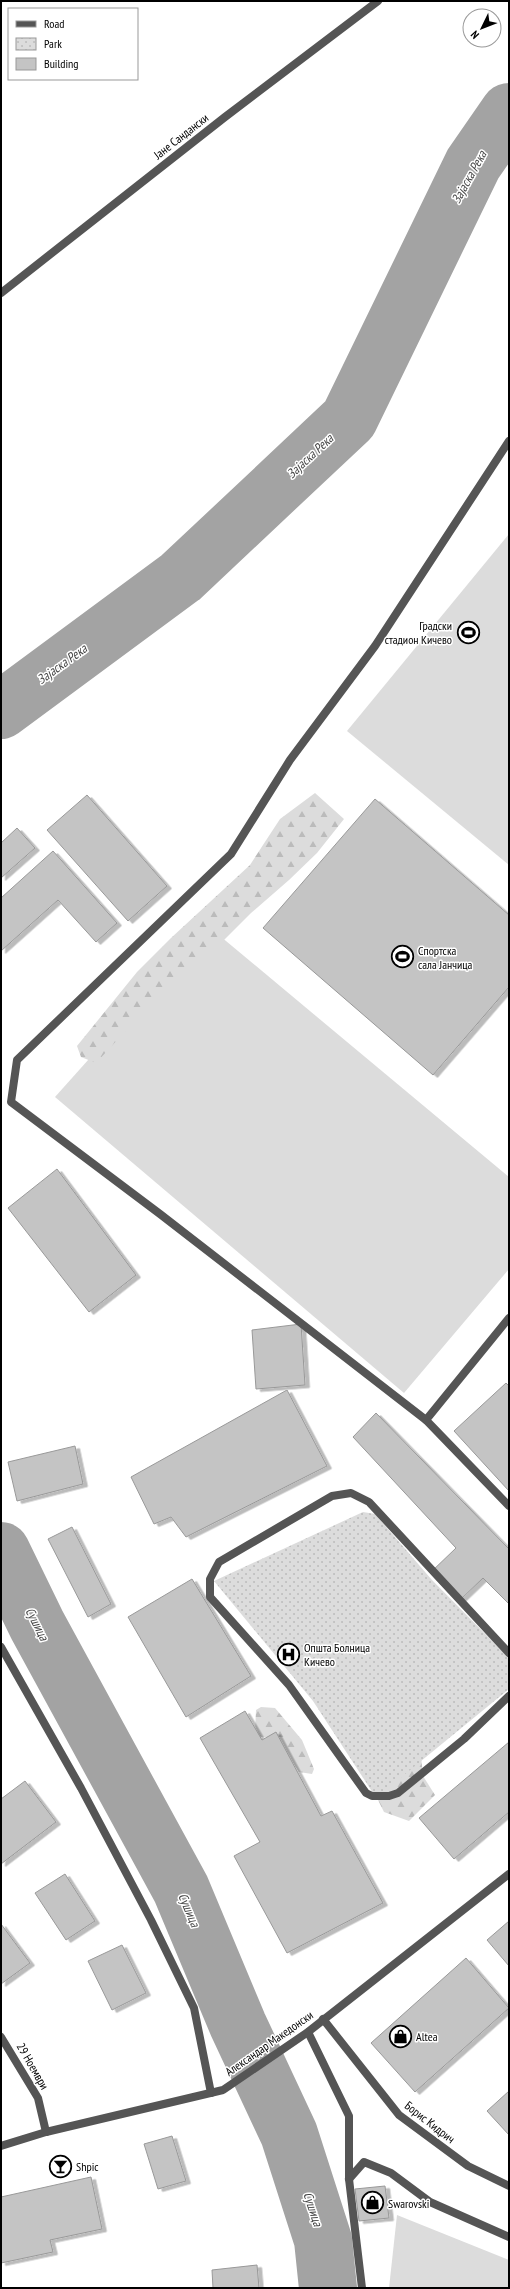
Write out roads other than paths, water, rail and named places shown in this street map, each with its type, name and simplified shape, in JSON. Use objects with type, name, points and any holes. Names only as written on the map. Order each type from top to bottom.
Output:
[{"type":"street","name":"Јане Сандански","points":[[1,293],[226,116],[378,1]]},
{"type":"street","points":[[509,442],[375,646],[290,760],[231,854],[17,1060],[11,1102],[160,1214],[426,1420],[509,1506]]},
{"type":"street","points":[[426,1420],[509,1318]]},
{"type":"street","points":[[509,1653],[369,1502],[351,1492],[332,1496],[219,1562],[210,1578],[210,1596],[289,1685],[366,1793],[372,1796],[390,1796],[403,1789],[464,1739],[509,1696]]},
{"type":"street","points":[[1,1646],[118,1857],[194,2008],[211,2093]]},
{"type":"street","name":"Александар Македонски","points":[[1,2146],[46,2132],[223,2090],[308,2032],[509,1874]]},
{"type":"street","name":"Борис Кидрич","points":[[324,2019],[399,2115],[468,2166],[509,2186]]},
{"type":"street","points":[[308,2032],[349,2116],[349,2179],[362,2288]]},
{"type":"street","name":"29 Ноември","points":[[1,2037],[38,2098],[46,2132]]},
{"type":"street","points":[[349,2179],[364,2162],[391,2173],[430,2202],[509,2237]]},
{"type":"waterway","name":"Зајаска Река","points":[[1,710],[181,577],[349,419],[473,164],[509,112]]},
{"type":"waterway","name":"Сушица","points":[[1,1551],[37,1625],[181,1889],[238,2025],[289,2134],[323,2240],[328,2288]]},
{"type":"place","name":"Градски стадион Кичево","points":[[468,632]]},
{"type":"place","name":"Спортска сала Јанчица","points":[[403,957]]},
{"type":"place","name":"Општа Болница Кичево","points":[[288,1654]]},
{"type":"place","name":"Altea","points":[[400,2036]]},
{"type":"place","name":"Shpic","points":[[60,2166]]},
{"type":"place","name":"Swarovski","points":[[372,2203]]}]
